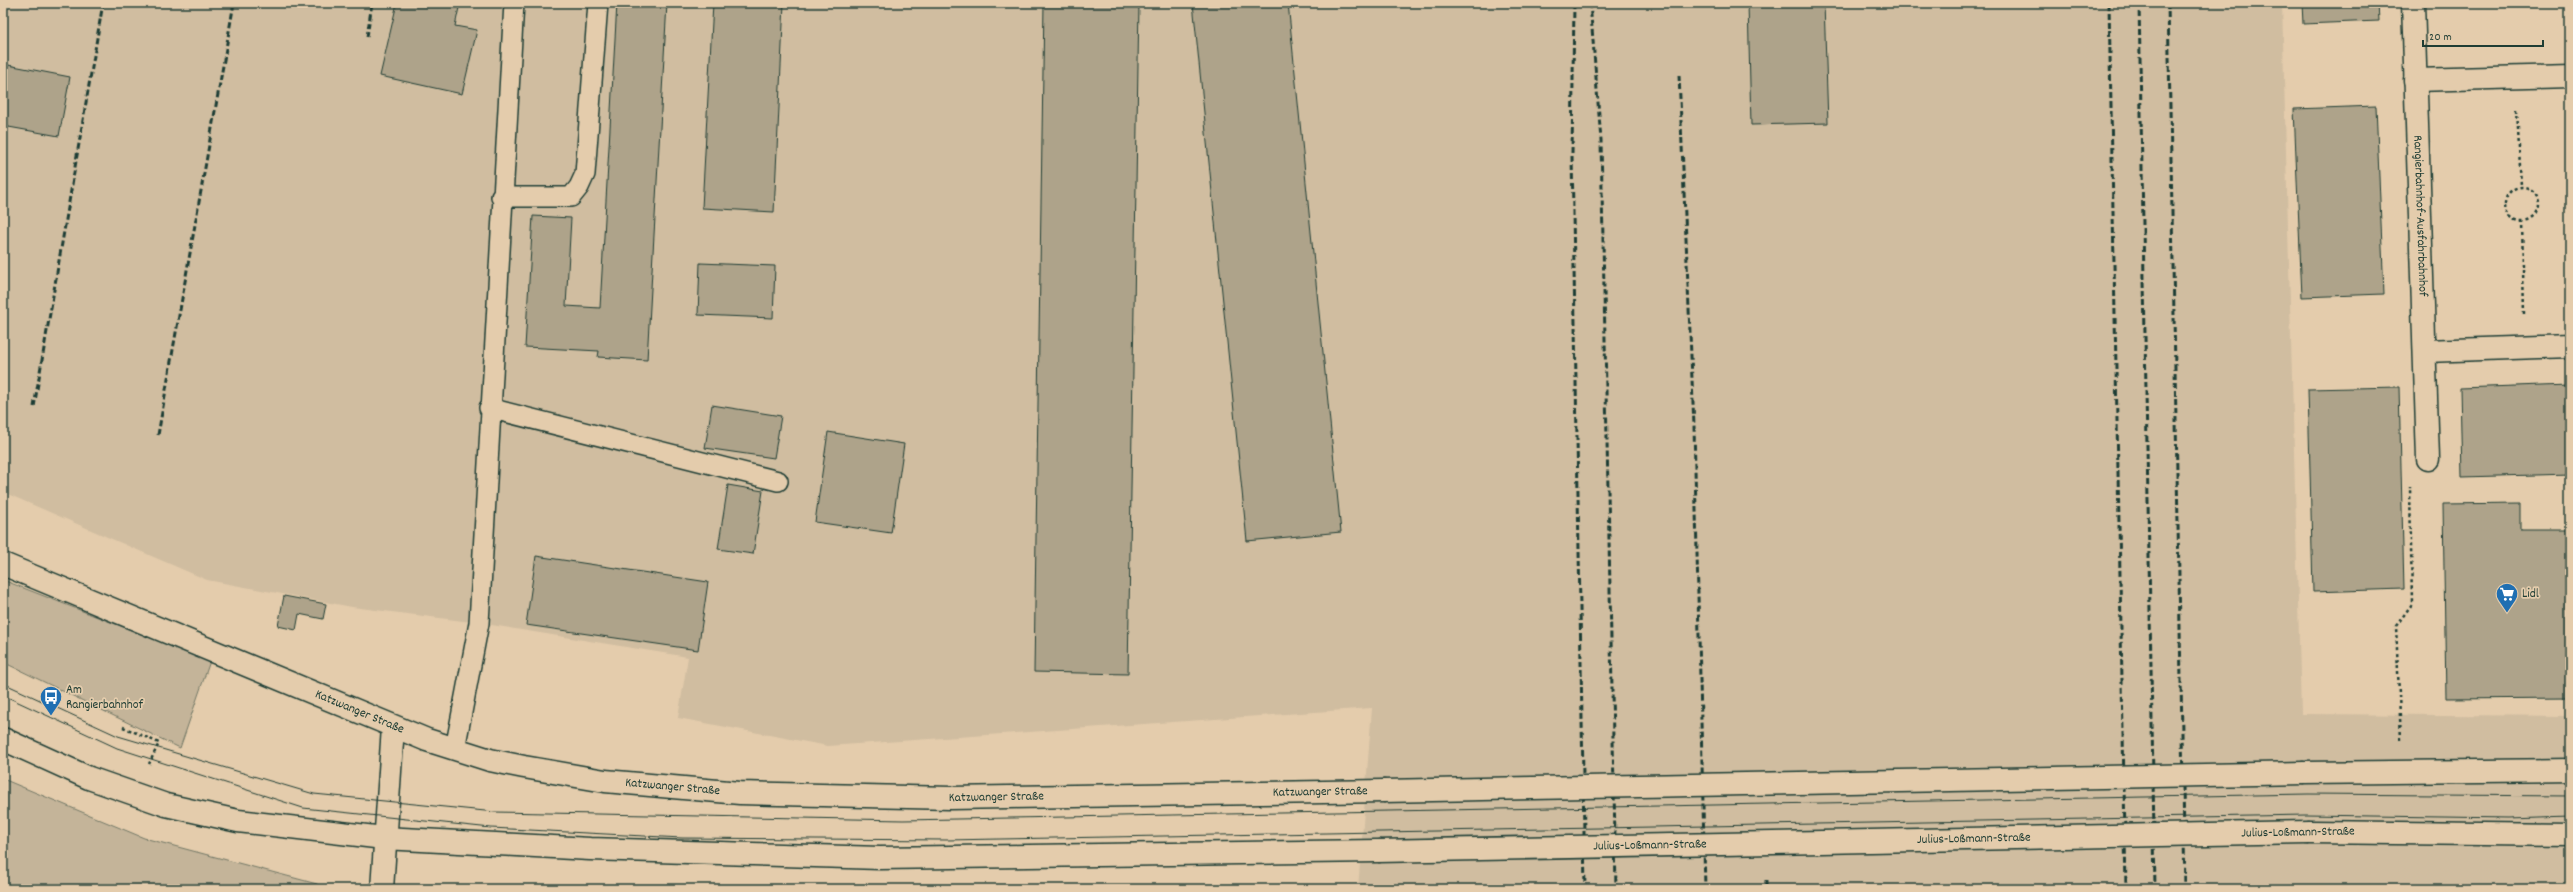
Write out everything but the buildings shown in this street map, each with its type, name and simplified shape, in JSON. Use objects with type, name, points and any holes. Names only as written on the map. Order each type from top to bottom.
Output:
[{"type":"main road","name":"Rangierbahnhof-Ausfahrbahnhof","points":[[2413,3],[2428,459]]},
{"type":"main road","points":[[2415,80],[2516,79],[2570,76]]},
{"type":"main road","points":[[2425,351],[2570,346]]},
{"type":"main road","name":"Katzwanger Straße","points":[[3,564],[393,727],[455,749],[510,764],[605,781],[740,793],[951,798],[2304,773],[2570,770]]},
{"type":"main road","points":[[382,889],[384,838],[393,727]]},
{"type":"main road","points":[[3,739],[89,778],[166,805],[238,821],[384,838]]},
{"type":"main road","name":"Julius-Loßmann-Straße","points":[[384,838],[590,849],[880,858],[1378,851],[2309,832],[2570,835]]},
{"type":"lane","points":[[455,749],[479,623],[489,408],[514,3]]},
{"type":"lane","points":[[501,197],[571,197],[579,187],[585,174],[598,3]]},
{"type":"lane","points":[[489,408],[778,481]]},
{"type":"path","points":[[2516,79],[2521,186]]},
{"type":"path","points":[[2521,186],[2531,189],[2539,203],[2537,212],[2531,219],[2522,221],[2512,218],[2507,213],[2504,203],[2512,190],[2521,186]]},
{"type":"path","points":[[2522,221],[2525,347]]},
{"type":"path","points":[[2401,745],[2396,626],[2412,604],[2409,459],[2428,459]]},
{"type":"shaded area","points":[[3,3],[2282,3],[2301,714],[2570,716],[2570,889],[1358,889],[1372,708],[828,746],[678,718],[688,657],[479,623],[352,607],[207,580],[3,492]]},
{"type":"shaded area","points":[[3,580],[210,661],[180,748],[3,662]]},
{"type":"shaded area","points":[[3,779],[144,838],[317,884],[321,889],[3,889]]},
{"type":"tram line","points":[[3,683],[118,736],[314,794],[495,812],[903,820],[2308,794],[2570,796]]},
{"type":"tram line","points":[[3,695],[117,748],[303,808],[491,828],[682,838],[946,840],[2306,815],[2510,818],[2570,816]]},
{"type":"railway","points":[[34,407],[103,3]]},
{"type":"railway","points":[[158,435],[234,3]]},
{"type":"railway","points":[[367,37],[372,3]]},
{"type":"railway","points":[[1574,3],[1572,155],[1585,889]]},
{"type":"railway","points":[[1590,3],[1601,140],[1616,889]]},
{"type":"railway","points":[[2109,3],[2126,889]]},
{"type":"railway","points":[[2139,3],[2155,889]]},
{"type":"railway","points":[[2168,3],[2185,889]]},
{"type":"railway","points":[[1679,75],[1694,426],[1705,889]]},
{"type":"railway","points":[[1766,880],[1766,889]]},
{"type":"place","name":"Lidl","points":[[2507,614]]},
{"type":"place","name":"Am Rangierbahnhof","points":[[51,716]]}]
